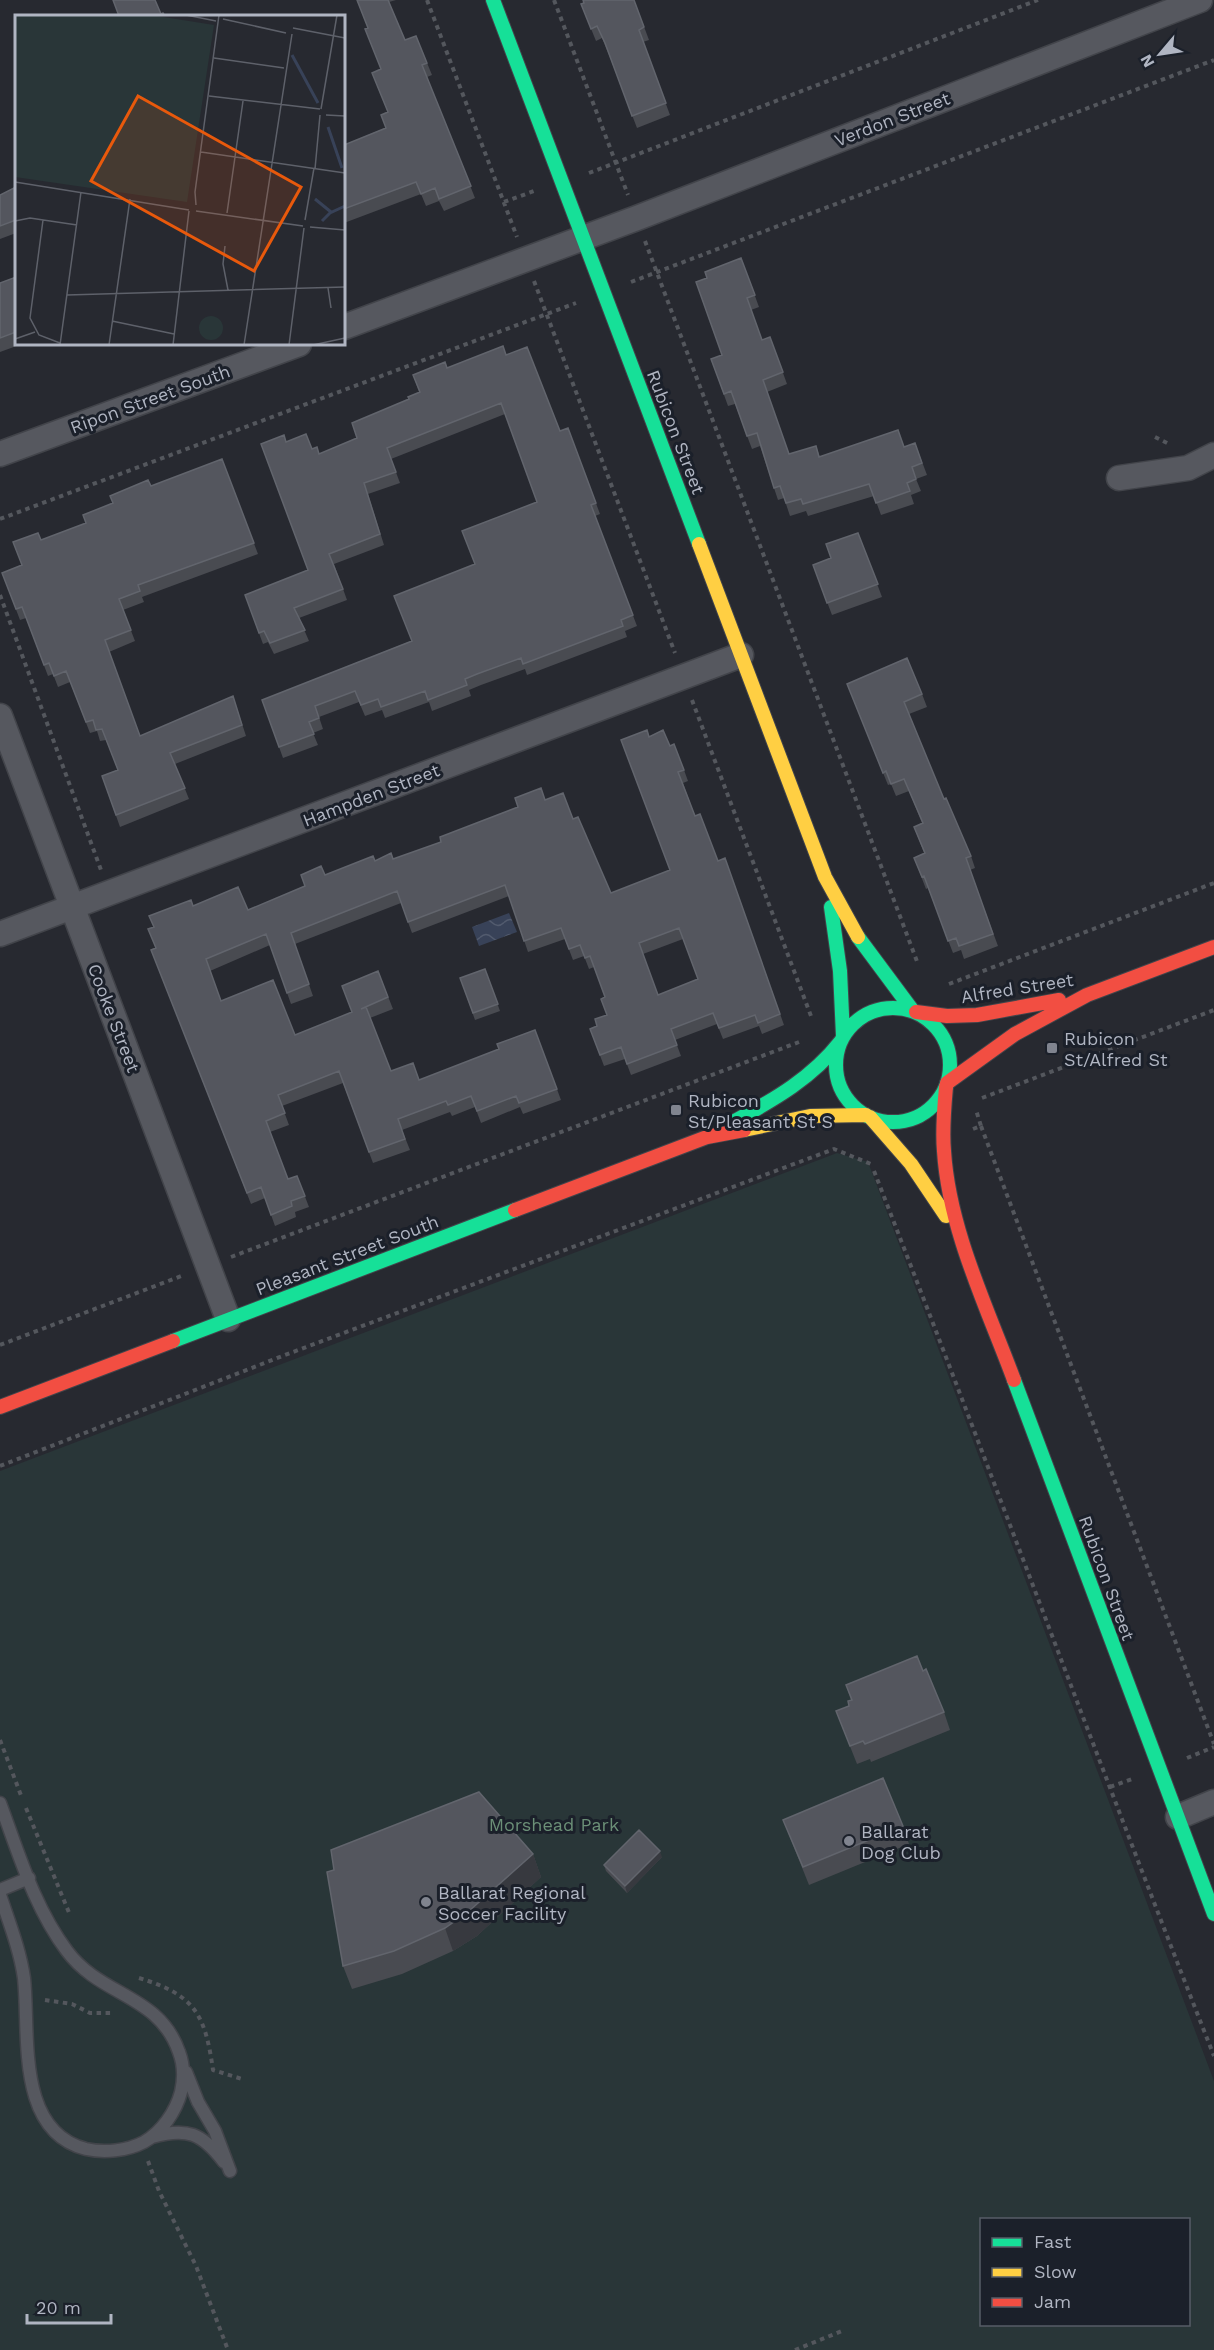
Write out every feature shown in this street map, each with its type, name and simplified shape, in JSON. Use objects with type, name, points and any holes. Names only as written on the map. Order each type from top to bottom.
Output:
[{"type":"street","name":"Rubicon Street","points":[[493,0],[825,877],[859,938],[914,1011]]},
{"type":"street","name":"Verdon Street","points":[[583,238],[1200,0]]},
{"type":"street","points":[[345,327],[583,238]]},
{"type":"street","name":"Ripon Street South","points":[[0,454],[296,345]]},
{"type":"street","points":[[1119,478],[1188,468],[1214,454]]},
{"type":"street","name":"Hampden Street","points":[[0,934],[741,655]]},
{"type":"street","name":"Cooke Street","points":[[0,716],[228,1320]]},
{"type":"street","name":"Rubicon Street","points":[[825,877],[844,993],[842,1038]]},
{"type":"street","name":"Alfred Street","points":[[946,1085],[1015,1034],[1087,995],[1214,947]]},
{"type":"street","name":"Alfred Street","points":[[914,1011],[947,1016],[977,1015],[1087,995]]},
{"type":"street","points":[[890,1007],[914,1011],[932,1023],[944,1039],[950,1057],[946,1085],[930,1108],[914,1118],[895,1122],[882,1121],[868,1116],[851,1104],[839,1083],[835,1065],[842,1038],[854,1023],[873,1011],[890,1007]]},
{"type":"street","name":"Pleasant Street South","points":[[0,1407],[707,1137],[807,1079],[824,1063],[842,1038]]},
{"type":"street","name":"Rubicon Street","points":[[946,1085],[941,1123],[945,1173],[967,1254],[1214,1914]]},
{"type":"street","name":"Pleasant Street South","points":[[707,1137],[810,1116],[868,1116]]},
{"type":"street","name":"Rubicon Street","points":[[868,1116],[921,1177],[967,1254]]},
{"type":"street","points":[[1178,1817],[1214,1802]]},
{"type":"lane","points":[[0,1803],[40,1908],[51,1929],[69,1954],[87,1973],[109,1988],[142,2003],[164,2022],[174,2036],[198,2102],[215,2131],[230,2170],[206,2141],[195,2134],[172,2132],[117,2150],[93,2150],[67,2141],[52,2128],[40,2110],[32,2087],[23,1975],[15,1938],[0,1895]]},
{"type":"lane","points":[[0,1890],[28,1878]]},
{"type":"lane","points":[[146,2140],[167,2121],[178,2101],[183,2074],[181,2056]]},
{"type":"path","points":[[427,0],[517,238]]},
{"type":"path","points":[[554,0],[629,198]]},
{"type":"path","points":[[586,174],[1038,0]]},
{"type":"path","points":[[628,283],[1214,60]]},
{"type":"path","points":[[504,202],[535,191]]},
{"type":"path","points":[[642,233],[922,974]]},
{"type":"path","points":[[533,278],[677,659]]},
{"type":"path","points":[[0,519],[576,303]]},
{"type":"path","points":[[1155,437],[1167,444],[1173,443]]},
{"type":"path","points":[[0,595],[110,893]]},
{"type":"path","points":[[690,694],[808,1006]]},
{"type":"path","points":[[947,985],[1214,883]]},
{"type":"path","points":[[907,969],[918,964]]},
{"type":"path","points":[[1214,1010],[972,1101],[1214,1744]]},
{"type":"path","points":[[0,1344],[802,1040]]},
{"type":"path","points":[[966,1132],[981,1126]]},
{"type":"path","points":[[0,1466],[295,1351],[834,1149],[872,1164],[1085,1717],[1123,1824],[1214,2056]]},
{"type":"path","points":[[0,1740],[39,1843],[74,1923]]},
{"type":"path","points":[[137,1978],[171,1989],[190,2003],[207,2032],[213,2070],[242,2079]]},
{"type":"path","points":[[26,2002],[42,2000],[67,2002],[90,2013],[115,2012]]},
{"type":"path","points":[[146,2140],[159,2191],[196,2266],[228,2350]]},
{"type":"path","points":[[795,2350],[842,2331]]},
{"type":"green space","name":"Morshead Park","points":[[837,1153],[868,1162],[1214,2081],[1214,2350],[0,2350],[0,1471]]},
{"type":"water","points":[[509,913],[517,932],[479,946],[472,927]]},
{"type":"building","points":[[113,0],[155,0],[161,14],[164,15],[119,15]]},
{"type":"building","points":[[357,0],[388,0],[405,40],[416,36],[427,63],[422,65],[471,186],[439,199],[435,188],[421,194],[416,182],[345,209],[345,145],[386,128],[381,115],[388,112],[372,73],[381,69],[365,29],[368,28]]},
{"type":"building","points":[[583,0],[634,0],[644,27],[639,30],[666,103],[632,116],[597,26],[591,29],[581,4],[584,3]]},
{"type":"building","points":[[15,188],[15,220],[0,226],[0,195]]},
{"type":"building","points":[[741,258],[755,295],[747,298],[762,340],[770,337],[783,372],[763,380],[789,454],[816,446],[819,457],[898,430],[904,447],[915,443],[922,463],[912,467],[916,479],[907,483],[910,491],[876,503],[869,484],[803,504],[801,499],[786,503],[780,486],[774,488],[757,433],[747,436],[731,391],[724,394],[711,359],[722,355],[696,282],[707,278],[705,272]]},
{"type":"building","points":[[15,277],[15,332],[0,338],[0,283]]},
{"type":"building","points":[[503,346],[506,355],[527,347],[560,431],[568,428],[596,503],[591,505],[633,615],[621,620],[623,626],[523,664],[521,658],[477,674],[465,679],[467,685],[428,700],[425,691],[381,707],[378,699],[361,705],[355,691],[315,706],[319,718],[309,722],[314,734],[279,747],[262,700],[412,641],[394,596],[475,564],[462,531],[537,502],[501,403],[387,448],[396,472],[364,483],[380,534],[329,554],[343,589],[294,608],[305,630],[270,643],[264,631],[259,633],[245,595],[308,570],[261,444],[284,435],[286,442],[306,434],[312,449],[317,447],[319,454],[357,438],[352,423],[409,399],[408,397],[420,392],[413,375],[445,362],[447,368]]},
{"type":"building","points":[[222,459],[254,543],[138,585],[140,591],[119,599],[131,630],[105,640],[140,736],[233,696],[242,725],[170,753],[185,788],[116,815],[102,776],[118,770],[102,729],[96,730],[93,720],[86,722],[66,671],[54,676],[49,663],[44,665],[22,607],[16,609],[2,573],[22,565],[13,542],[38,533],[41,540],[86,523],[83,515],[113,503],[110,496],[148,480],[151,486]]},
{"type":"building","points":[[858,533],[878,584],[827,603],[813,565],[831,558],[826,544]]},
{"type":"building","points":[[907,658],[922,694],[904,702],[944,799],[946,798],[971,856],[966,858],[993,934],[959,946],[956,938],[948,941],[924,876],[922,877],[914,858],[925,853],[914,827],[923,823],[904,779],[891,784],[886,771],[883,773],[847,684]]},
{"type":"building","points":[[647,730],[649,737],[663,730],[670,746],[674,744],[684,770],[678,772],[695,816],[700,814],[718,861],[725,858],[780,1014],[758,1023],[755,1015],[719,1028],[713,1013],[671,1029],[677,1045],[627,1064],[621,1047],[600,1055],[590,1029],[597,1026],[595,1019],[607,1015],[601,999],[605,997],[590,956],[585,958],[580,945],[569,949],[561,928],[524,941],[505,885],[408,922],[397,891],[291,933],[309,984],[287,993],[266,934],[206,959],[221,1001],[273,980],[295,1035],[352,1012],[342,986],[378,971],[388,997],[361,1009],[366,1007],[391,1071],[413,1063],[419,1080],[499,1049],[497,1044],[535,1030],[557,1089],[519,1103],[516,1096],[477,1111],[471,1096],[448,1105],[446,1101],[398,1119],[405,1139],[369,1152],[339,1071],[278,1095],[285,1113],[266,1121],[288,1179],[297,1176],[305,1196],[291,1201],[292,1206],[271,1215],[261,1187],[247,1193],[151,950],[156,948],[148,929],[154,927],[149,916],[191,900],[193,906],[238,887],[248,910],[305,886],[301,875],[321,866],[325,875],[373,856],[375,861],[391,853],[393,859],[441,842],[440,837],[518,807],[515,798],[541,788],[545,800],[563,793],[573,819],[578,817],[611,893],[670,870],[621,740]],"holes":[[[679,928],[698,979],[658,995],[639,943]]]},
{"type":"building","points":[[485,969],[498,1004],[473,1013],[460,978]]},
{"type":"building","points":[[917,1656],[923,1671],[926,1669],[944,1712],[865,1744],[863,1741],[850,1746],[836,1711],[849,1706],[848,1701],[852,1700],[846,1685]]},
{"type":"building","name":"Ballarat Dog Club","points":[[883,1778],[903,1826],[803,1867],[783,1820]]},
{"type":"building","name":"Ballarat Regional Soccer Facility","points":[[479,1792],[533,1854],[468,1912],[445,1928],[394,1951],[343,1966],[327,1872],[334,1870],[331,1850]]},
{"type":"building","points":[[639,1830],[660,1851],[625,1886],[604,1865]]},
{"type":"traffic: fast","points":[[493,0],[699,544]]},
{"type":"traffic: fast","points":[[831,907],[840,971],[843,1036]]},
{"type":"traffic: fast","points":[[858,937],[913,1011]]},
{"type":"traffic: fast","points":[[893,1008],[915,1012],[925,1017],[941,1033],[946,1043],[950,1065],[946,1087],[941,1097],[925,1113],[915,1118],[893,1122],[871,1118],[861,1113],[845,1097],[840,1087],[836,1065],[840,1043],[845,1033],[861,1017],[871,1012],[893,1008]]},
{"type":"traffic: fast","points":[[735,1121],[805,1077],[841,1041]]},
{"type":"traffic: fast","points":[[173,1341],[515,1210]]},
{"type":"traffic: fast","points":[[1014,1380],[1214,1914]]},
{"type":"traffic: slow","points":[[699,544],[825,877],[858,937]]},
{"type":"traffic: slow","points":[[744,1130],[810,1116],[866,1115]]},
{"type":"traffic: slow","points":[[870,1117],[911,1164],[946,1216]]},
{"type":"traffic: jam","points":[[947,1083],[1015,1034],[1087,995],[1214,947]]},
{"type":"traffic: jam","points":[[916,1012],[947,1016],[977,1015],[1059,1000]]},
{"type":"traffic: jam","points":[[946,1087],[943,1143],[953,1210],[971,1268],[1014,1380]]},
{"type":"traffic: jam","points":[[515,1210],[707,1137],[744,1130]]},
{"type":"traffic: jam","points":[[0,1407],[173,1341]]},
{"type":"place","name":"Rubicon St/Alfred St","points":[[1052,1048]]},
{"type":"place","name":"Rubicon St/Pleasant St S","points":[[676,1110]]},
{"type":"place","name":"Ballarat Dog Club","points":[[849,1841]]},
{"type":"place","name":"Ballarat Regional Soccer Facility","points":[[426,1902]]}]
